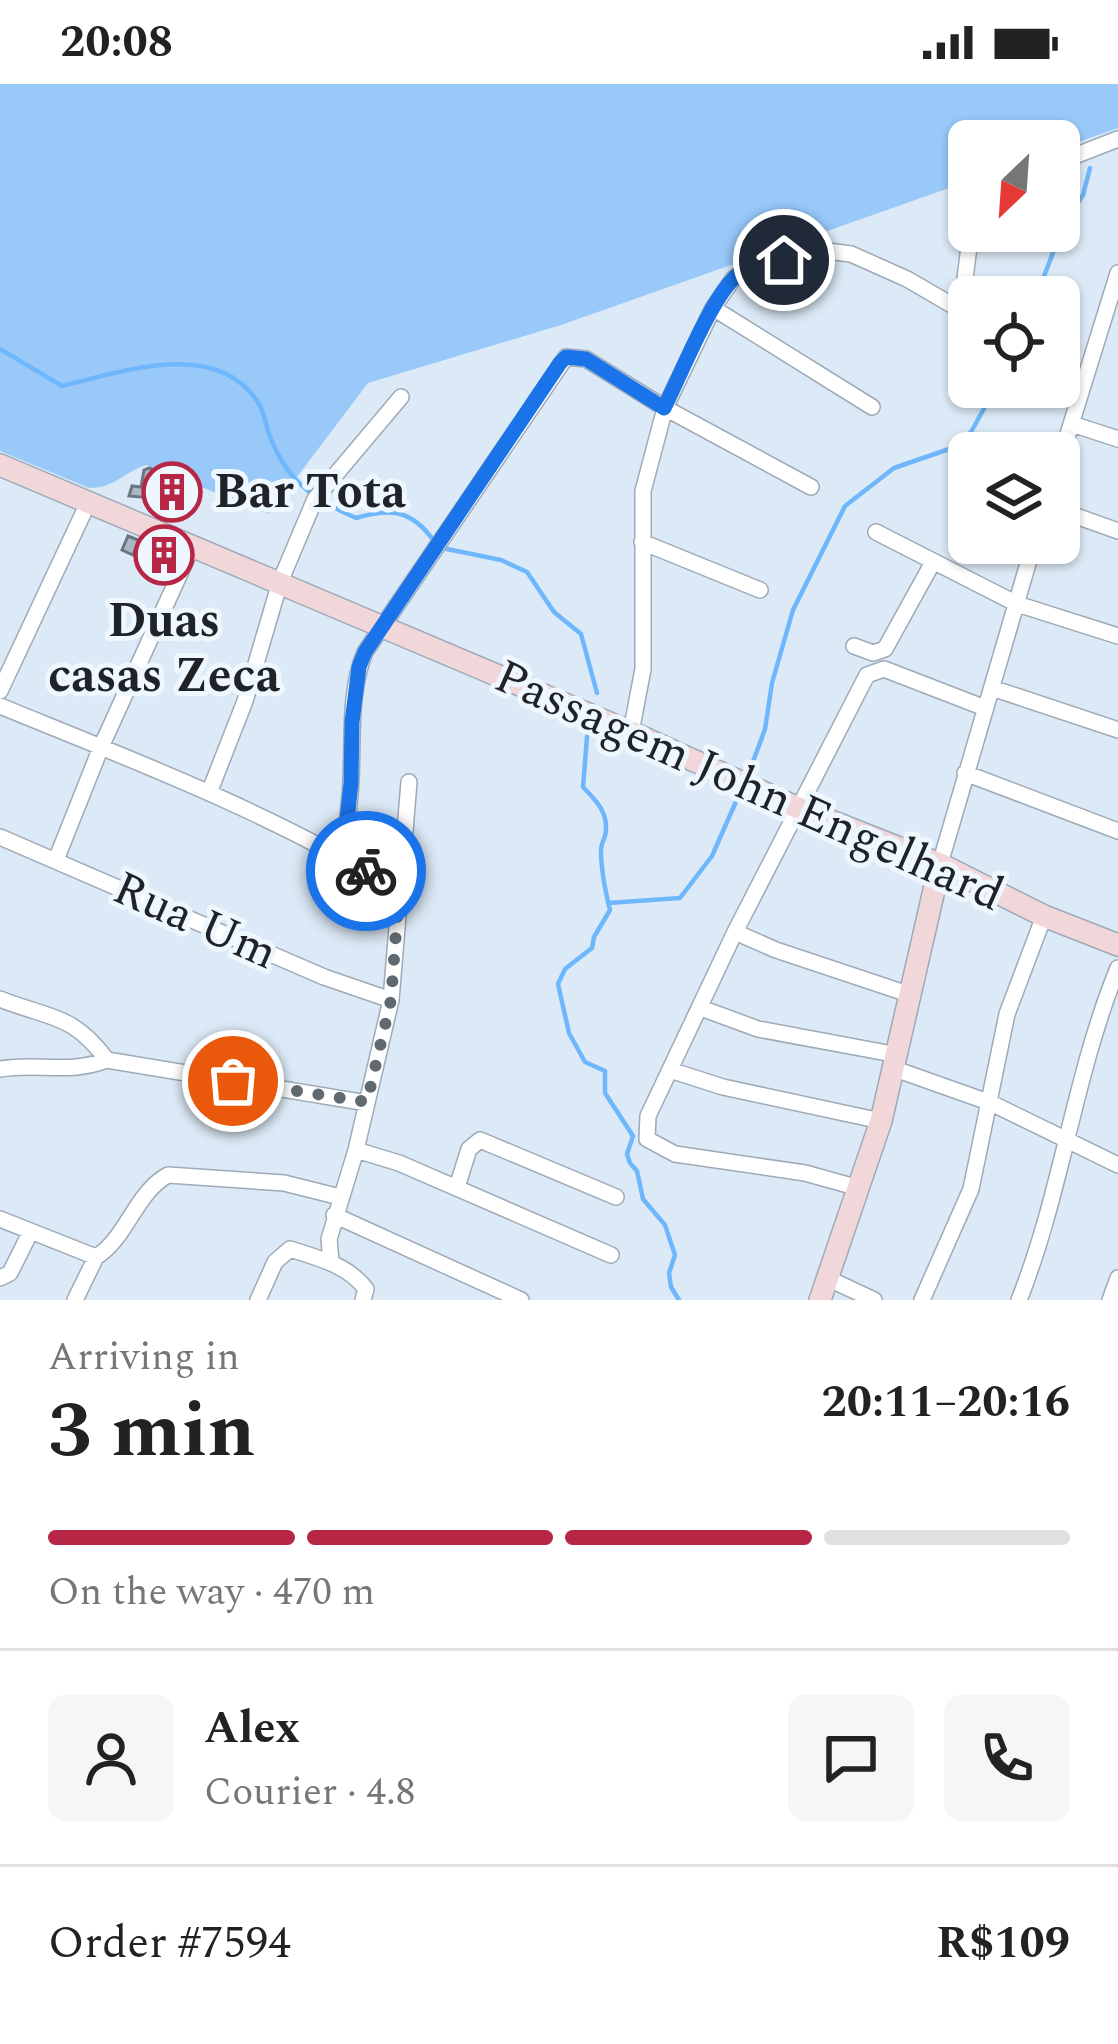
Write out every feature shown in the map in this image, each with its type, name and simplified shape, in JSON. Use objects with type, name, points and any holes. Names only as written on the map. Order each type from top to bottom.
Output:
[{"type":"main road","name":"Passagem John Engelhard","points":[[0,465],[631,732],[798,808],[940,864],[1043,916],[1118,945]]},
{"type":"main road","points":[[824,1289],[881,1121],[940,864]]},
{"type":"street","points":[[1080,153],[1118,139]]},
{"type":"street","points":[[631,732],[643,670],[646,612],[643,491],[664,408],[713,308],[733,279],[744,271],[820,250],[851,254],[948,303]]},
{"type":"street","points":[[1069,432],[1084,382],[1111,321],[1118,273]]},
{"type":"street","points":[[713,308],[872,407]]},
{"type":"street","points":[[343,857],[359,667],[380,626],[566,357],[586,359],[664,408],[811,487]]},
{"type":"street","points":[[1080,380],[1084,382]]},
{"type":"street","points":[[209,793],[245,701],[280,582],[315,499],[401,397]]},
{"type":"street","points":[[1072,424],[1118,439]]},
{"type":"street","points":[[0,691],[88,503]]},
{"type":"street","points":[[1080,518],[1118,532]]},
{"type":"street","points":[[876,532],[1017,604],[1118,636]]},
{"type":"street","points":[[642,542],[760,590]]},
{"type":"street","points":[[56,860],[101,747],[193,545]]},
{"type":"street","points":[[854,646],[873,653],[884,649],[933,562]]},
{"type":"street","points":[[940,864],[1028,564]]},
{"type":"street","points":[[859,1188],[806,1173],[659,1148],[647,1139],[646,1126],[735,932],[867,675],[877,668],[985,708]]},
{"type":"street","points":[[992,688],[1118,730]]},
{"type":"street","points":[[0,706],[209,793],[343,857],[399,891]]},
{"type":"street","points":[[964,773],[1118,832]]},
{"type":"street","points":[[331,1261],[334,1215],[356,1150],[391,1000],[409,782]]},
{"type":"street","name":"Rua Um","points":[[0,837],[324,977],[391,1000]]},
{"type":"street","points":[[922,1300],[971,1190],[1007,1014],[1043,916]]},
{"type":"street","points":[[735,932],[908,994]]},
{"type":"street","points":[[1019,1300],[1052,1204],[1065,1141],[1118,968]]},
{"type":"street","points":[[0,999],[67,1021],[83,1031],[107,1060]]},
{"type":"street","points":[[700,1008],[758,1029],[897,1062],[1118,1165]]},
{"type":"street","points":[[0,1069],[70,1071],[107,1060],[367,1102]]},
{"type":"street","points":[[670,1070],[723,1087],[881,1121]]},
{"type":"street","points":[[457,1187],[469,1149],[480,1140],[616,1197]]},
{"type":"street","points":[[356,1150],[457,1187],[611,1255]]},
{"type":"street","points":[[75,1300],[96,1257],[107,1250],[146,1194],[168,1175],[284,1183],[340,1197]]},
{"type":"street","points":[[334,1215],[521,1300]]},
{"type":"street","points":[[0,1219],[96,1257]]},
{"type":"street","points":[[0,1278],[10,1273],[30,1233]]},
{"type":"street","points":[[257,1300],[285,1250],[331,1261],[364,1285],[363,1300]]},
{"type":"street","points":[[1110,1300],[1118,1278]]},
{"type":"street","points":[[824,1289],[874,1300]]},
{"type":"shaded area","points":[[0,84],[1118,84],[1118,128],[1080,142],[1080,120],[948,120],[948,188],[561,325],[368,383],[269,514],[146,465],[89,488],[0,451]]},
{"type":"building","points":[[144,470],[171,475],[170,480],[179,483],[176,493],[187,494],[180,515],[152,508],[153,498],[129,496],[132,486],[141,487]]},
{"type":"building","points":[[128,536],[175,555],[171,565],[135,550],[133,555],[122,550]]},
{"type":"waterway","points":[[1044,276],[1064,224],[1083,195],[1090,168]]},
{"type":"waterway","points":[[0,349],[62,386],[167,365],[219,371],[241,383],[259,404],[278,454],[304,488],[356,518],[390,512],[408,517],[434,541]]},
{"type":"waterway","points":[[747,778],[765,729],[772,683],[793,610],[845,506],[894,468],[952,448],[971,432],[984,408]]},
{"type":"waterway","points":[[442,548],[501,560],[527,572],[554,612],[581,634],[597,693]]},
{"type":"waterway","points":[[588,725],[583,787],[605,817],[601,858],[610,910],[592,948],[565,969],[558,984],[569,1033],[585,1062],[605,1071],[605,1093],[633,1136],[627,1154],[637,1171],[643,1199],[665,1225],[675,1255],[669,1273],[671,1287],[679,1300]]},
{"type":"waterway","points":[[608,903],[680,898],[712,856],[742,788]]},
{"type":"way so far","points":[[233,1081],[367,1102],[391,1000],[399,891],[366,871]]},
{"type":"place","name":"Bar Tota","points":[[172,492]]},
{"type":"place","name":"Duas casas Zeca","points":[[164,555]]},
{"type":"route","points":[[366,871],[343,857],[359,667],[380,626],[533,401],[560,363],[575,356],[664,408],[713,308],[733,279],[744,271],[784,260]]}]
